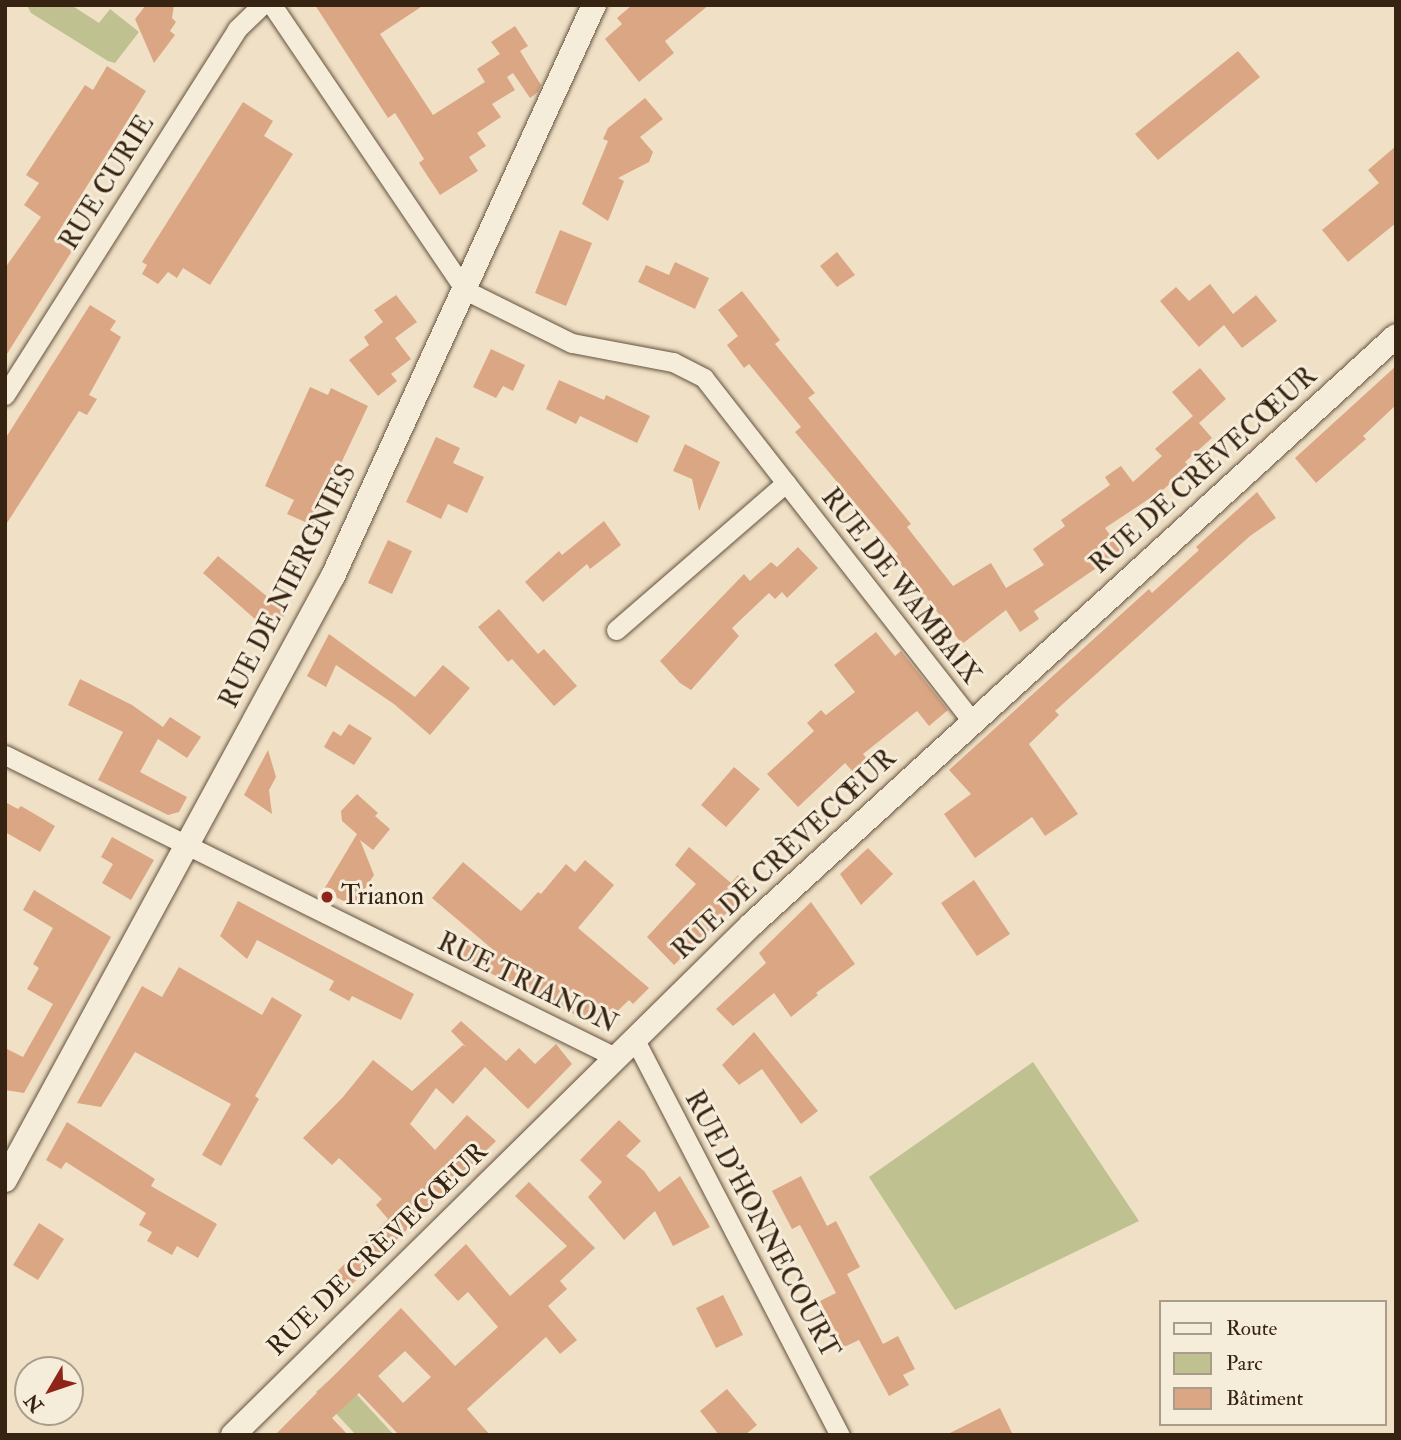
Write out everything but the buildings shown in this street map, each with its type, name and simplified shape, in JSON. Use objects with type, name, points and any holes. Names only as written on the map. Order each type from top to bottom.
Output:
[{"type":"street","name":"RUE CURIE","points":[[5,396],[237,29],[262,5]]},
{"type":"street","points":[[272,5],[466,290]]},
{"type":"street","name":"RUE DE NIERGNIES","points":[[5,1180],[333,576],[594,5]]},
{"type":"street","name":"RUE DE WAMBAIX","points":[[466,290],[572,343],[673,362],[704,378],[972,722]]},
{"type":"street","name":"RUE DE CRÈVECŒUR","points":[[233,1435],[751,925],[1396,336]]},
{"type":"street","name":"RUE DE WAMBAIX","points":[[616,630],[786,484]]},
{"type":"street","name":"RUE TRIANON","points":[[5,755],[617,1058]]},
{"type":"street","name":"RUE D'HONNECOURT","points":[[635,1040],[840,1435]]},
{"type":"green space","points":[[27,5],[71,5],[99,23],[110,9],[139,32],[115,63],[31,13]]},
{"type":"green space","points":[[1033,1062],[1139,1221],[955,1310],[869,1177]]},
{"type":"green space","points":[[337,1373],[394,1435],[356,1435],[316,1392]]},
{"type":"place","name":"Trianon","points":[[327,897]]}]
